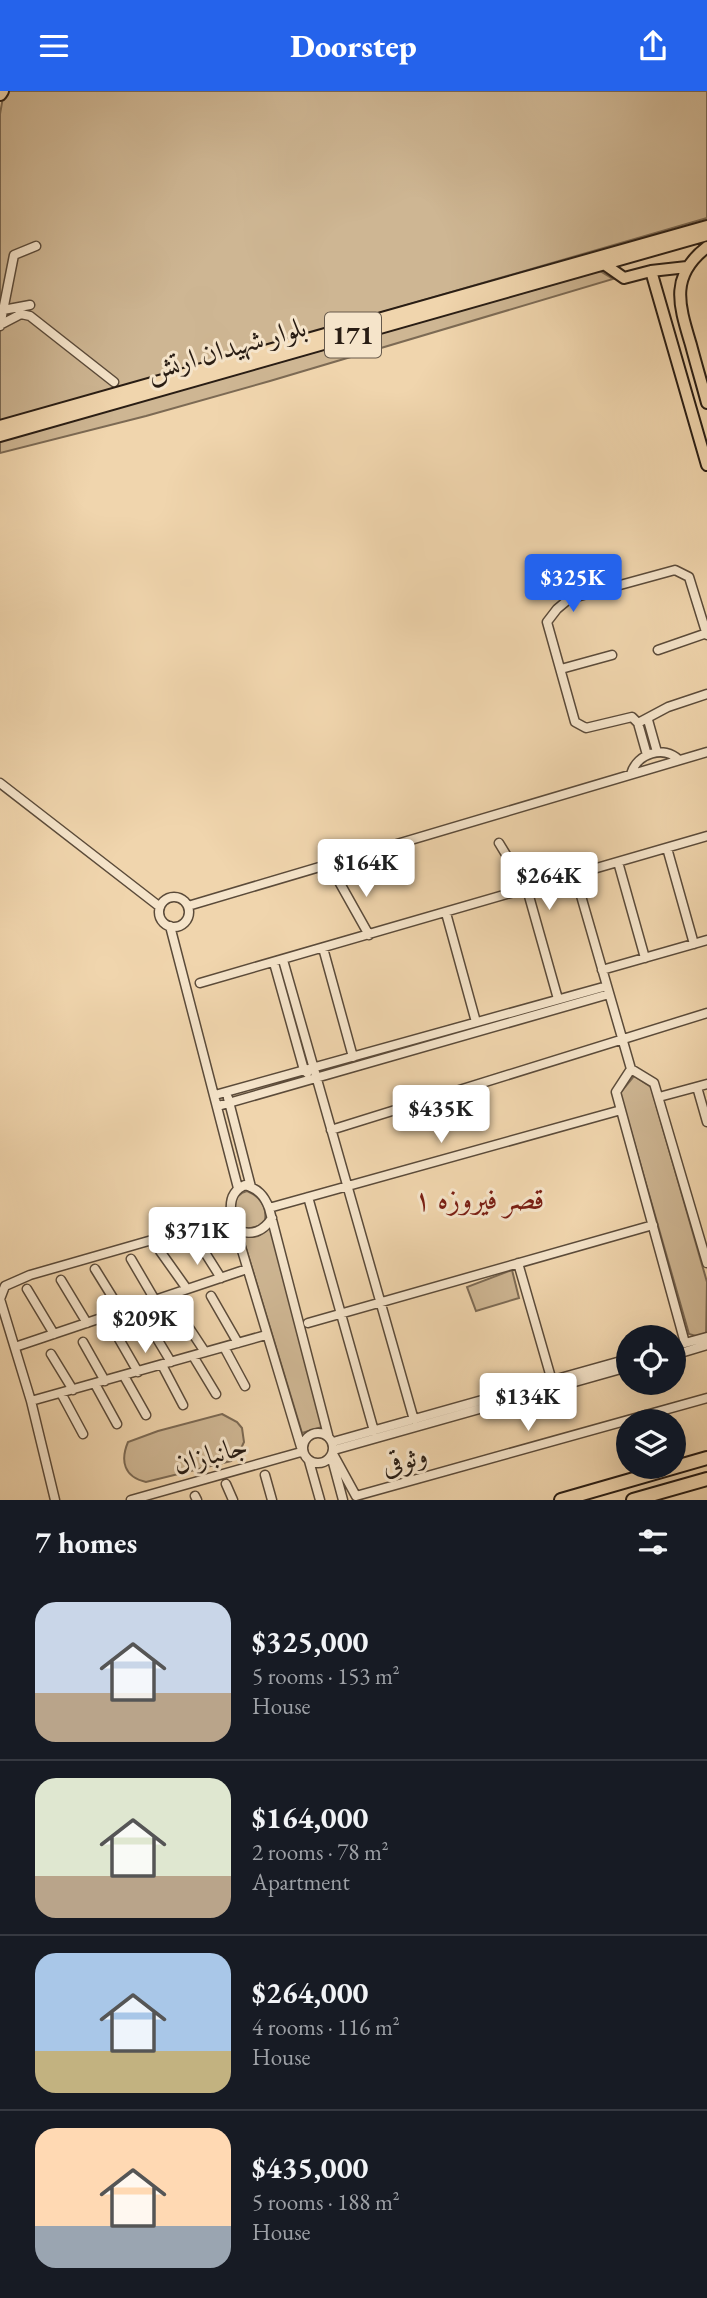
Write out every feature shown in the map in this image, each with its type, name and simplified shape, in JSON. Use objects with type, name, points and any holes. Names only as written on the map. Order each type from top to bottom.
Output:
[{"type":"highway","points":[[561,1500],[707,1458]]},
{"type":"highway","points":[[633,1500],[707,1479]]},
{"type":"main road","name":"بلوار شهیدان ارتش","points":[[0,426],[707,226]]},
{"type":"main road","name":"بلوار شهیدان ارتش","points":[[0,436],[707,235]]},
{"type":"main road","points":[[707,247],[682,277],[680,307],[707,403]]},
{"type":"main road","points":[[604,264],[624,278],[651,271],[688,267]]},
{"type":"main road","points":[[651,271],[707,465]]},
{"type":"street","points":[[0,325],[14,255],[36,246]]},
{"type":"street","points":[[3,310],[30,305]]},
{"type":"street","points":[[0,325],[21,314],[30,316],[114,382]]},
{"type":"street","points":[[647,755],[638,723],[632,717],[586,728],[575,722],[547,622],[569,599],[676,570],[689,577],[707,634],[658,650]]},
{"type":"street","points":[[561,669],[612,655]]},
{"type":"street","points":[[638,723],[668,707],[707,694]]},
{"type":"street","points":[[648,720],[657,752]]},
{"type":"street","points":[[631,774],[633,767],[647,755],[657,752],[673,754],[679,760]]},
{"type":"street","points":[[188,906],[707,752]]},
{"type":"street","points":[[0,783],[160,907],[162,921],[170,926],[238,1188]]},
{"type":"street","points":[[200,983],[707,837]]},
{"type":"street","points":[[499,843],[527,889],[558,999]]},
{"type":"street","points":[[667,848],[694,944]]},
{"type":"street","points":[[618,862],[645,958]]},
{"type":"street","points":[[575,875],[631,1069],[654,1083],[706,1259]]},
{"type":"street","points":[[337,878],[369,935]]},
{"type":"street","points":[[160,907],[166,899],[176,897],[188,906]]},
{"type":"street","points":[[170,926],[184,923],[188,906]]},
{"type":"street","points":[[446,913],[476,1022]]},
{"type":"street","points":[[602,970],[707,940]]},
{"type":"street","points":[[323,949],[353,1057]]},
{"type":"street","points":[[278,961],[316,1078],[414,1420]]},
{"type":"street","points":[[278,961],[304,1070],[316,1078]]},
{"type":"street","points":[[215,1095],[558,999],[608,990]]},
{"type":"street","points":[[218,1106],[608,990]]},
{"type":"street","points":[[331,1130],[707,1013]]},
{"type":"street","points":[[631,1069],[616,1092],[680,1325]]},
{"type":"street","points":[[659,1097],[707,1084]]},
{"type":"street","points":[[697,1087],[707,1122]]},
{"type":"street","points":[[226,1092],[251,1187]]},
{"type":"street","points":[[269,1208],[621,1109]]},
{"type":"street","points":[[320,1500],[309,1461],[301,1449],[235,1230],[231,1201],[238,1188],[245,1185],[265,1198],[269,1208],[332,1447],[343,1500]]},
{"type":"street","points":[[308,1197],[374,1431]]},
{"type":"street","points":[[55,1500],[31,1401],[1,1299],[5,1286],[30,1275],[232,1217]]},
{"type":"street","points":[[235,1230],[254,1233],[266,1226],[272,1218]]},
{"type":"street","points":[[308,1324],[653,1225]]},
{"type":"street","points":[[197,1240],[221,1278]]},
{"type":"street","points":[[160,1251],[187,1289]]},
{"type":"street","points":[[131,1259],[155,1300]]},
{"type":"street","points":[[518,1263],[552,1381]]},
{"type":"street","points":[[96,1269],[121,1311]]},
{"type":"street","points":[[15,1347],[247,1269]]},
{"type":"street","points":[[61,1280],[87,1323]]},
{"type":"street","points":[[27,1289],[54,1334]]},
{"type":"street","points":[[211,1296],[238,1343]]},
{"type":"street","points":[[178,1311],[205,1352]]},
{"type":"street","points":[[147,1322],[183,1405]]},
{"type":"street","points":[[115,1332],[138,1371]]},
{"type":"street","points":[[31,1401],[266,1335]]},
{"type":"street","points":[[686,1343],[707,1336]]},
{"type":"street","points":[[83,1342],[117,1424]]},
{"type":"street","points":[[686,1351],[707,1345]]},
{"type":"street","points":[[224,1347],[245,1386]]},
{"type":"street","points":[[51,1355],[72,1390]]},
{"type":"street","points":[[193,1356],[216,1394]]},
{"type":"street","points":[[309,1461],[321,1461],[332,1447],[374,1431],[616,1362]]},
{"type":"street","points":[[332,1447],[616,1370]]},
{"type":"street","points":[[124,1375],[146,1415]]},
{"type":"street","points":[[61,1393],[83,1434]]},
{"type":"street","name":"وثوقی","points":[[332,1447],[356,1496],[707,1398]]},
{"type":"street","points":[[301,1449],[303,1442],[314,1434],[332,1447]]},
{"type":"street","name":"جانبازان","points":[[131,1500],[301,1449]]},
{"type":"street","points":[[265,1475],[272,1500]]},
{"type":"street","points":[[226,1483],[233,1500]]},
{"type":"shaded area","points":[[4,91],[707,91],[707,218],[0,423],[0,114]]},
{"type":"shaded area","points":[[600,271],[613,279],[270,381],[0,453],[0,439]]},
{"type":"shaded area","points":[[634,1076],[651,1087],[707,1282],[706,1339],[689,1334],[620,1093]]},
{"type":"shaded area","points":[[247,1191],[262,1203],[265,1221],[259,1226],[246,1229],[239,1226],[235,1205],[238,1196]]},
{"type":"shaded area","points":[[271,1226],[322,1427],[302,1433],[242,1235],[258,1236]]},
{"type":"shaded area","points":[[512,1270],[519,1298],[476,1311],[467,1287]]},
{"type":"shaded area","points":[[222,1414],[242,1428],[244,1442],[238,1455],[231,1461],[146,1482],[133,1476],[126,1467],[124,1456],[128,1442]]},
{"type":"district","name":"قصر فیروزه ۱","points":[[479,1199]]}]
